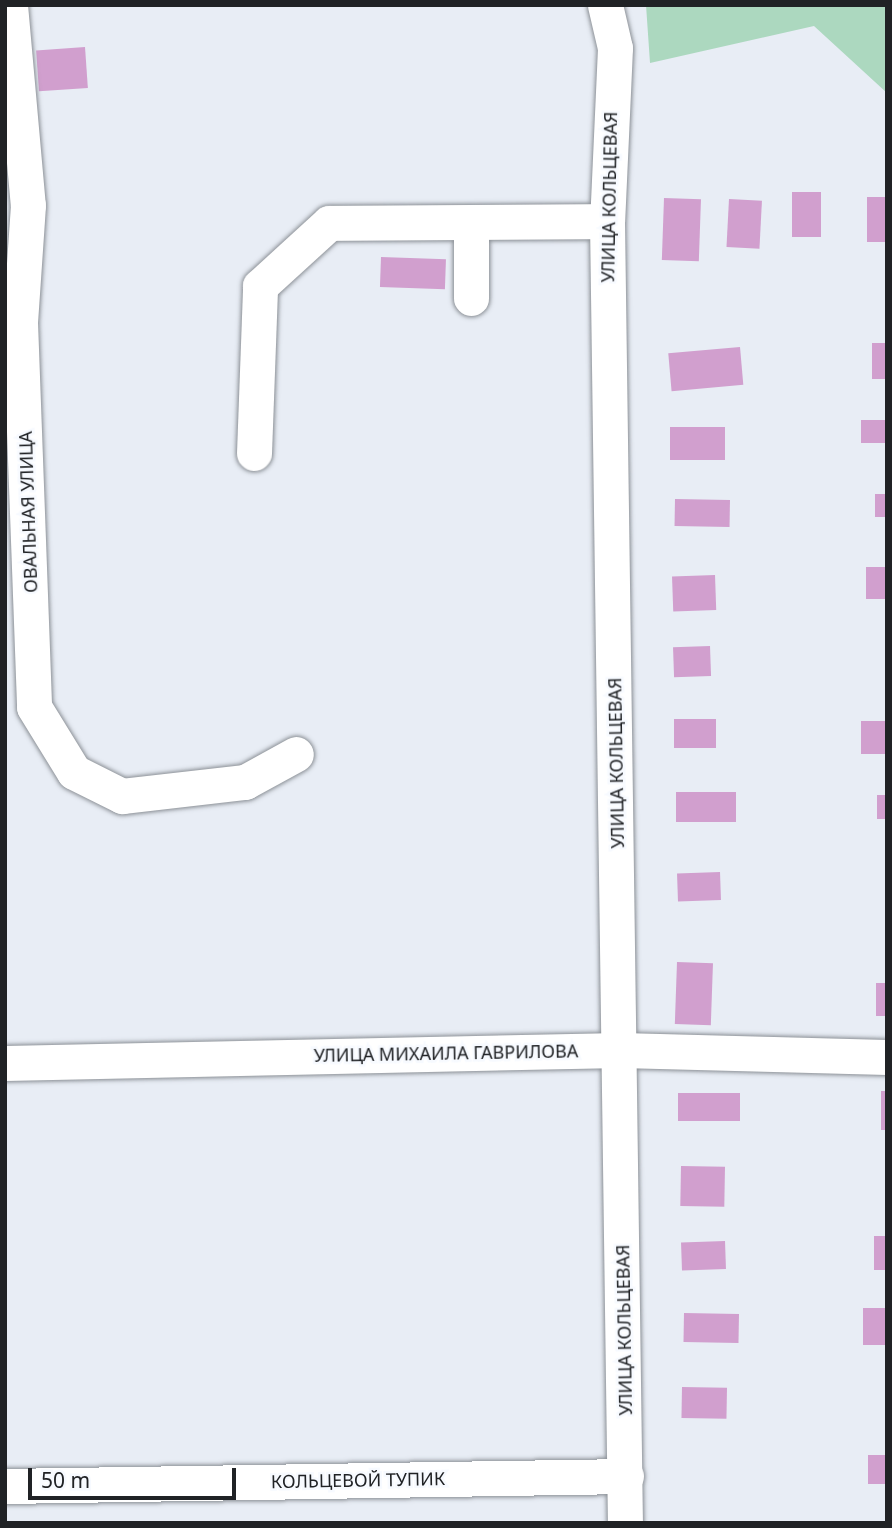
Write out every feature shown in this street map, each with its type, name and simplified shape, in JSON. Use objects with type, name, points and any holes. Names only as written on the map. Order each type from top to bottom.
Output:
[{"type":"street","name":"ОВАЛЬНАЯ УЛИЦА","points":[[10,5],[28,205],[20,322],[34,707],[74,772],[122,796],[245,782],[296,754]]},
{"type":"street","name":"УЛИЦА КОЛЬЦЕВАЯ","points":[[606,5],[615,48],[607,221],[621,1050],[625,1523]]},
{"type":"street","points":[[254,453],[260,286],[329,223],[607,221]]},
{"type":"street","points":[[471,223],[471,298]]},
{"type":"street","name":"УЛИЦА МИХАИЛА ГАВРИЛОВА","points":[[5,1063],[621,1050],[887,1057]]},
{"type":"street","name":"КОЛЬЦЕВОЙ ТУПИК","points":[[5,1486],[626,1476]]},
{"type":"green space","points":[[646,5],[887,5],[887,93],[814,26],[650,63]]},
{"type":"building","points":[[85,47],[88,88],[39,91],[36,50]]},
{"type":"building","points":[[792,192],[821,192],[821,237],[792,237]]},
{"type":"building","points":[[867,197],[887,197],[887,242],[867,242]]},
{"type":"building","points":[[664,198],[701,199],[699,261],[662,260]]},
{"type":"building","points":[[729,199],[762,201],[759,249],[726,247]]},
{"type":"building","points":[[381,257],[446,259],[445,289],[380,287]]},
{"type":"building","points":[[872,343],[887,343],[887,379],[872,379]]},
{"type":"building","points":[[740,347],[743,385],[672,391],[668,353]]},
{"type":"building","points":[[861,420],[887,420],[887,443],[861,443]]},
{"type":"building","points":[[670,427],[725,427],[725,460],[670,460]]},
{"type":"building","points":[[875,494],[887,494],[887,517],[875,517]]},
{"type":"building","points":[[675,499],[730,500],[730,527],[675,526]]},
{"type":"building","points":[[866,567],[887,567],[887,599],[866,599]]},
{"type":"building","points":[[715,575],[716,610],[673,611],[672,577]]},
{"type":"building","points":[[710,646],[711,676],[674,677],[673,647]]},
{"type":"building","points":[[674,719],[716,719],[716,748],[674,748]]},
{"type":"building","points":[[861,721],[887,721],[887,754],[861,754]]},
{"type":"building","points":[[676,792],[736,792],[736,822],[676,822]]},
{"type":"building","points":[[877,795],[887,795],[887,819],[877,819]]},
{"type":"building","points":[[720,872],[721,900],[678,901],[677,874]]},
{"type":"building","points":[[677,962],[713,963],[711,1025],[675,1024]]},
{"type":"building","points":[[876,983],[887,983],[887,1016],[876,1016]]},
{"type":"building","points":[[881,1091],[887,1091],[887,1130],[881,1130]]},
{"type":"building","points":[[678,1093],[740,1093],[740,1121],[678,1121]]},
{"type":"building","points":[[681,1166],[725,1167],[724,1207],[680,1206]]},
{"type":"building","points":[[874,1236],[887,1236],[887,1270],[874,1270]]},
{"type":"building","points":[[725,1241],[726,1269],[682,1271],[681,1243]]},
{"type":"building","points":[[863,1308],[887,1308],[887,1345],[863,1345]]},
{"type":"building","points":[[684,1313],[739,1314],[738,1343],[683,1342]]},
{"type":"building","points":[[682,1387],[727,1388],[726,1419],[681,1418]]},
{"type":"building","points":[[868,1455],[887,1455],[887,1484],[868,1484]]}]
